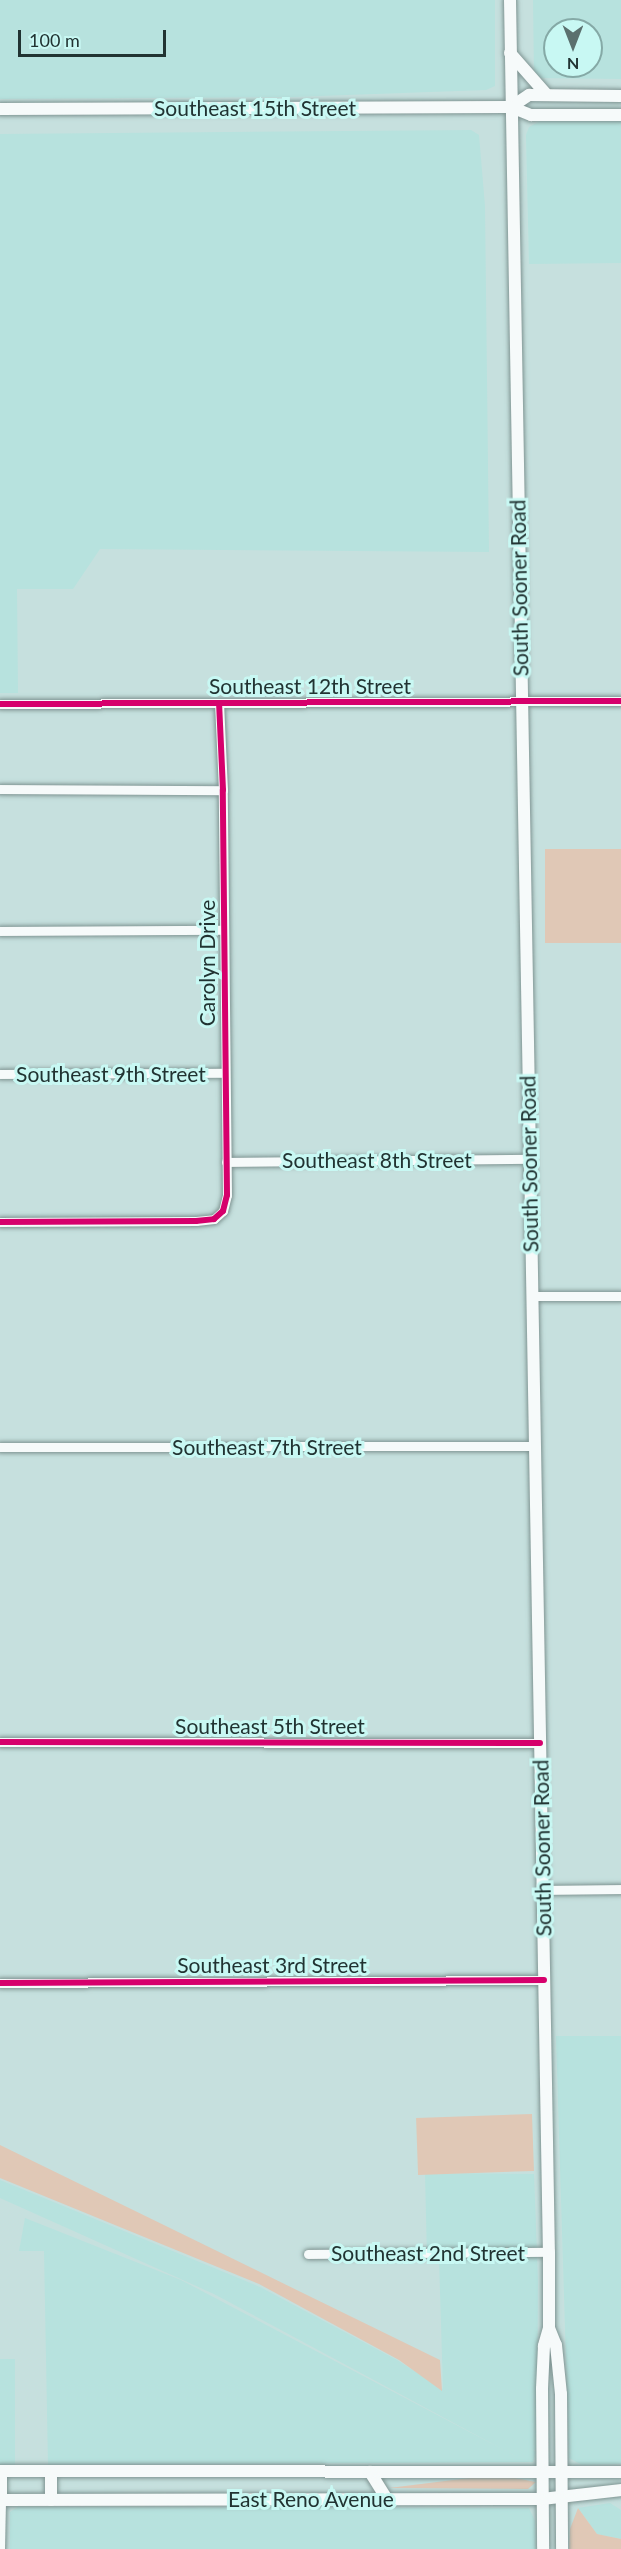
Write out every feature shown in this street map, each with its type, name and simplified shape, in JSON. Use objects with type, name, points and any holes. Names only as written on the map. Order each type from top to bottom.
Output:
[{"type":"main road","name":"South Sooner Road","points":[[510,0],[549,2252],[549,2328],[543,2365],[543,2549]]},
{"type":"main road","points":[[510,53],[546,94]]},
{"type":"main road","name":"Southeast 15th Street","points":[[511,107],[529,95],[621,96]]},
{"type":"main road","name":"Southeast 15th Street","points":[[0,110],[511,107],[531,115],[621,115]]},
{"type":"main road","name":"South Sooner Road","points":[[549,2328],[559,2365],[562,2549]]},
{"type":"main road","points":[[0,2471],[1,2500]]},
{"type":"main road","name":"East Reno Avenue","points":[[0,2471],[621,2472]]},
{"type":"main road","points":[[51,2471],[51,2500]]},
{"type":"main road","points":[[370,2472],[387,2499]]},
{"type":"main road","points":[[370,2472],[371,2499]]},
{"type":"main road","name":"East Reno Avenue","points":[[1,2500],[562,2499],[621,2490]]},
{"type":"street","name":"Southeast 12th Street","points":[[0,704],[621,701]]},
{"type":"street","name":"Carolyn Drive","points":[[0,1222],[214,1219],[223,1211],[227,1195],[223,1073],[223,790],[219,703]]},
{"type":"street","points":[[0,789],[223,790]]},
{"type":"street","points":[[0,931],[223,930]]},
{"type":"street","name":"Southeast 9th Street","points":[[0,1074],[223,1073]]},
{"type":"street","name":"Southeast 8th Street","points":[[226,1162],[529,1159]]},
{"type":"street","points":[[531,1296],[621,1296]]},
{"type":"street","name":"Southeast 7th Street","points":[[0,1447],[534,1446]]},
{"type":"street","name":"Southeast 5th Street","points":[[0,1742],[540,1743]]},
{"type":"street","points":[[542,1890],[621,1889]]},
{"type":"street","name":"Southeast 3rd Street","points":[[0,1983],[544,1980]]},
{"type":"street","name":"Southeast 2nd Street","points":[[308,2254],[549,2252]]},
{"type":"street","points":[[0,2549],[1,2500]]},
{"type":"shaded area","points":[[0,0],[495,0],[495,86],[486,90],[291,97],[0,99]]},
{"type":"shaded area","points":[[533,0],[621,0],[621,79],[534,78]]},
{"type":"shaded area","points":[[540,121],[621,121],[621,263],[529,264],[526,135],[529,127]]},
{"type":"shaded area","points":[[471,130],[479,135],[485,206],[489,552],[100,549],[73,589],[17,589],[18,693],[0,693],[0,134]]},
{"type":"shaded area","points":[[545,849],[621,849],[621,943],[545,943]]},
{"type":"shaded area","points":[[556,2036],[621,2036],[621,2464],[582,2465],[569,2458]]},
{"type":"shaded area","points":[[532,2114],[534,2171],[418,2175],[416,2118]]},
{"type":"shaded area","points":[[0,2145],[440,2360],[442,2391],[399,2360],[259,2284],[0,2178]]},
{"type":"shaded area","points":[[425,2173],[534,2174],[538,2280],[537,2451],[532,2449],[536,2452],[533,2462],[48,2465],[44,2251],[19,2251],[25,2218],[181,2280],[519,2458],[214,2294],[0,2198],[0,2180],[260,2287],[397,2360],[443,2389],[439,2259],[427,2258]]},
{"type":"shaded area","points":[[0,2359],[15,2359],[15,2466],[0,2466]]},
{"type":"shaded area","points":[[469,2478],[515,2478],[536,2482],[528,2489],[389,2488]]},
{"type":"shaded area","points":[[610,2503],[621,2510],[621,2539],[597,2534],[578,2508]]},
{"type":"shaded area","points":[[18,2507],[529,2508],[535,2521],[536,2549],[10,2549],[10,2512]]},
{"type":"shaded area","points":[[578,2508],[597,2534],[621,2539],[621,2549],[569,2549],[570,2529]]},
{"type":"cycle path","points":[[0,704],[621,701]]},
{"type":"cycle path","points":[[0,1222],[196,1221],[214,1219],[223,1211],[227,1195],[223,790],[219,703]]},
{"type":"cycle path","points":[[0,1742],[540,1743]]},
{"type":"cycle path","points":[[0,1983],[544,1980]]}]
